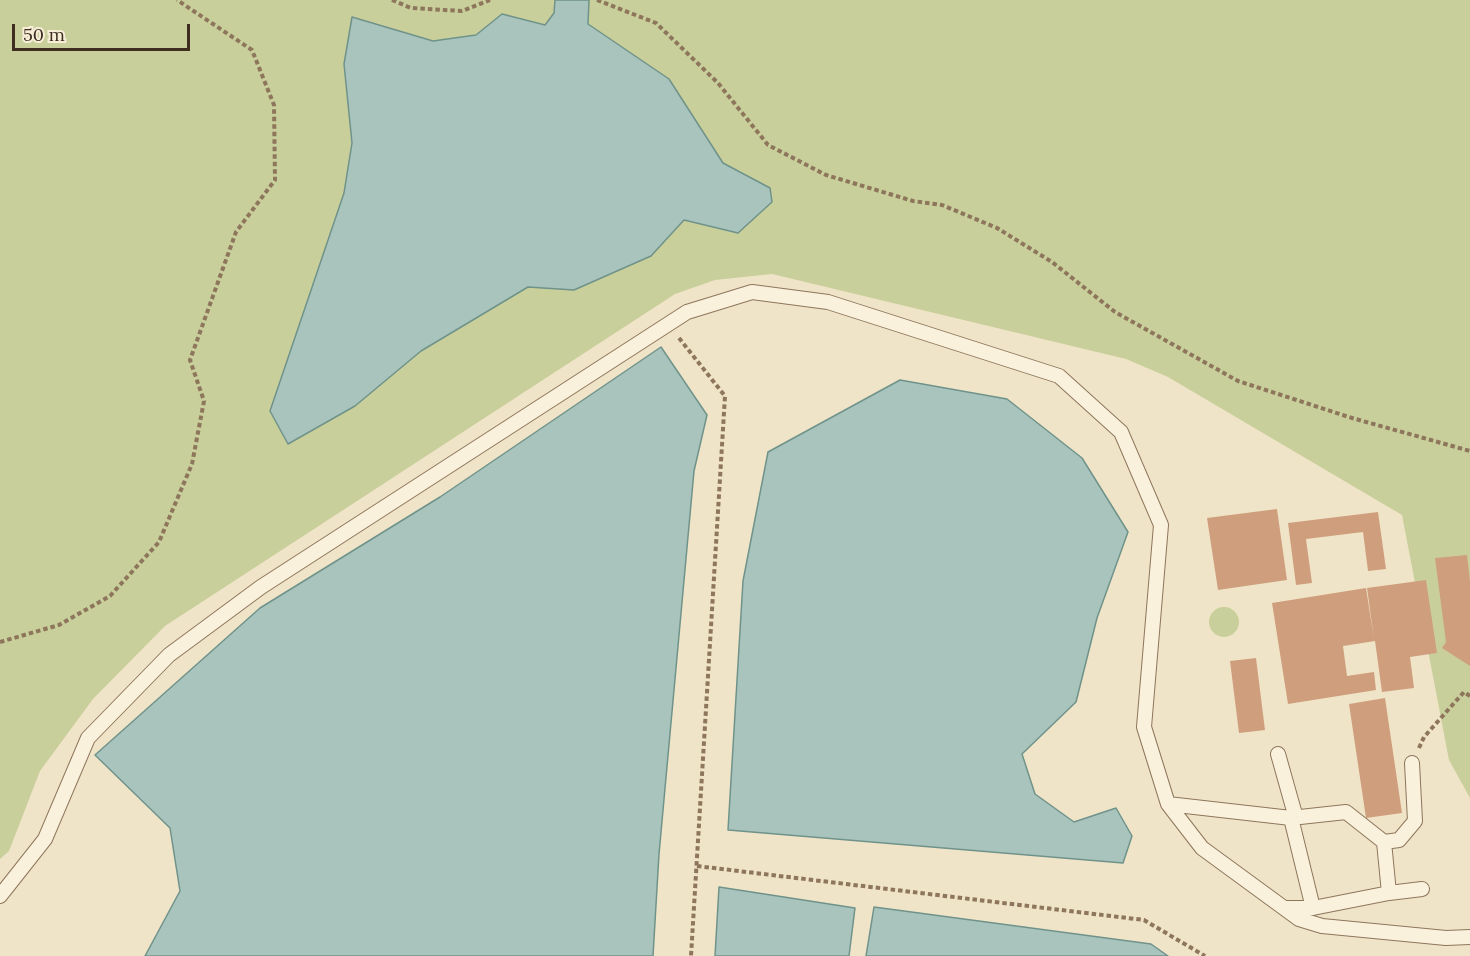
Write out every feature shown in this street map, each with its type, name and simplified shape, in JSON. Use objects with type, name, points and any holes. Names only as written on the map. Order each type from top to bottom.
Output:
[{"type":"lane","points":[[0,896],[45,839],[88,738],[169,655],[261,587],[687,312],[752,292],[828,302],[1059,376],[1121,432],[1161,525],[1144,727],[1168,804],[1202,848],[1299,919],[1322,926],[1446,938],[1470,937]]},
{"type":"lane","points":[[1278,754],[1313,908]]},
{"type":"lane","points":[[1168,804],[1294,818],[1346,812],[1384,842],[1399,840],[1415,821],[1412,763]]},
{"type":"lane","points":[[1384,842],[1389,893]]},
{"type":"lane","points":[[1286,908],[1313,908],[1422,889]]},
{"type":"path","points":[[0,642],[59,625],[110,596],[159,542],[192,464],[204,401],[190,360],[236,232],[275,180],[273,105],[252,50],[177,0]]},
{"type":"path","points":[[392,0],[411,8],[462,11],[490,0]]},
{"type":"path","points":[[597,0],[656,23],[718,83],[768,145],[816,170],[912,201],[942,205],[997,228],[1052,262],[1115,312],[1238,381],[1352,418],[1470,451]]},
{"type":"path","points":[[668,324],[725,396],[691,956]]},
{"type":"path","points":[[1412,763],[1424,736],[1464,692],[1470,696]]},
{"type":"path","points":[[697,866],[1144,920],[1205,956]]},
{"type":"green space","points":[[0,0],[1470,0],[1470,798],[1449,760],[1402,515],[1168,377],[1126,359],[772,274],[715,280],[675,294],[165,626],[93,699],[40,771],[9,851],[0,859]]},
{"type":"green space","points":[[1224,607],[1235,611],[1239,622],[1235,633],[1224,637],[1213,633],[1209,622],[1213,611]]},
{"type":"water","points":[[555,0],[589,0],[588,24],[669,79],[723,163],[770,188],[772,202],[738,233],[684,220],[651,256],[574,290],[528,287],[421,351],[355,406],[288,444],[270,411],[344,193],[352,143],[344,64],[352,17],[433,41],[476,35],[502,14],[545,25],[554,13]]},
{"type":"water","points":[[661,347],[707,415],[694,471],[659,854],[653,956],[145,956],[180,891],[170,828],[95,755],[260,608],[440,497]]},
{"type":"water","points":[[900,380],[1007,399],[1082,458],[1128,532],[1097,618],[1076,702],[1022,754],[1035,794],[1074,822],[1116,808],[1132,836],[1123,863],[728,830],[743,581],[768,452]]},
{"type":"water","points":[[719,887],[855,908],[849,956],[715,956]]},
{"type":"water","points":[[874,907],[1151,944],[1168,956],[866,956]]},
{"type":"building","points":[[1277,509],[1287,580],[1218,590],[1207,518]]},
{"type":"building","points":[[1378,512],[1386,569],[1368,571],[1363,532],[1306,539],[1312,583],[1296,585],[1288,523]]},
{"type":"building","points":[[1467,555],[1470,581],[1470,666],[1442,648],[1446,642],[1435,558]]},
{"type":"building","points":[[1426,580],[1437,653],[1410,657],[1414,688],[1382,692],[1375,641],[1343,646],[1347,676],[1374,672],[1376,690],[1288,704],[1272,603],[1366,588],[1374,639],[1367,588]]},
{"type":"building","points":[[1256,658],[1265,730],[1239,733],[1230,661]]},
{"type":"building","points":[[1385,698],[1402,813],[1366,818],[1349,704]]}]
